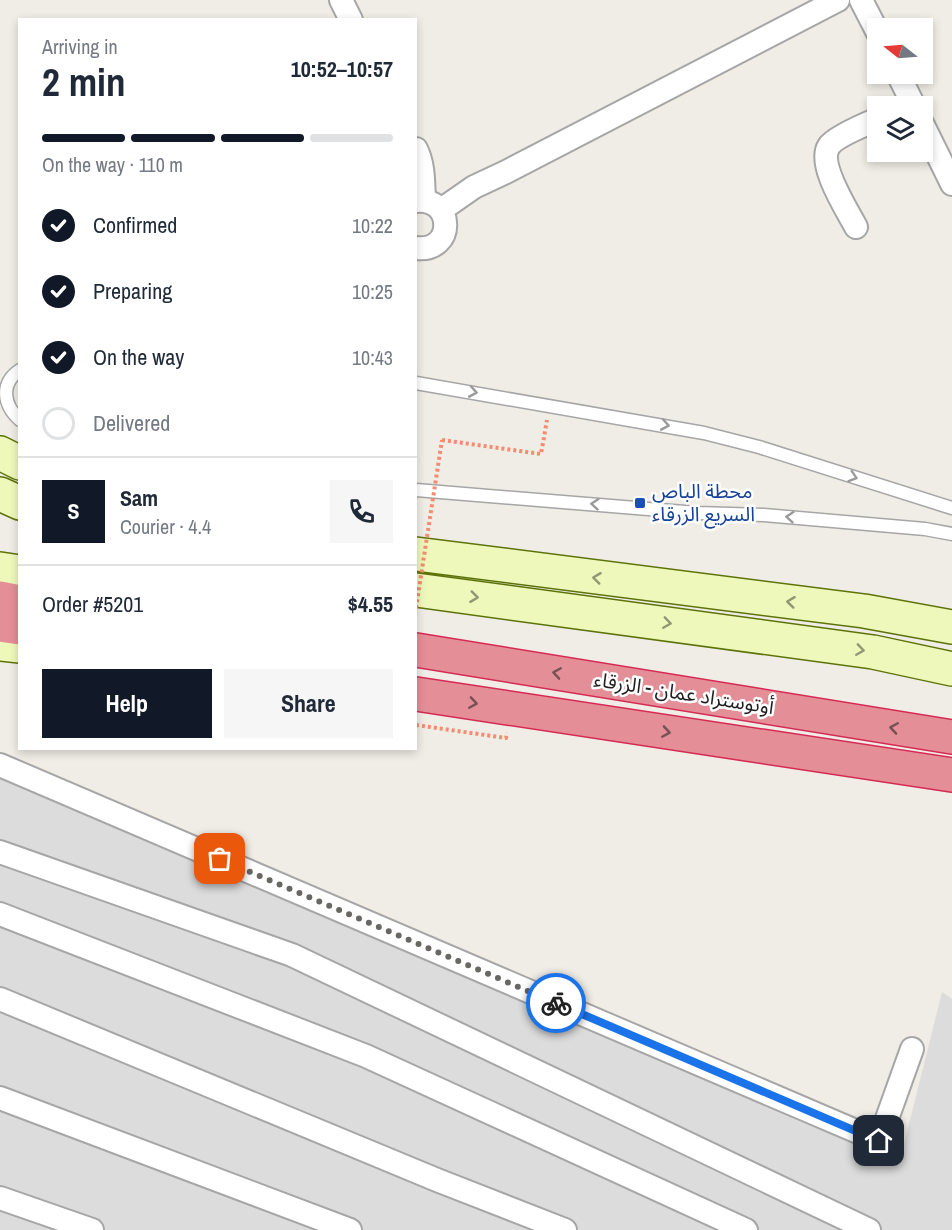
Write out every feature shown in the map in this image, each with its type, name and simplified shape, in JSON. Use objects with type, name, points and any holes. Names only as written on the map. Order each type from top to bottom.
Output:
[{"type":"highway","points":[[0,598],[18,602]]},
{"type":"highway","points":[[0,625],[18,628]]},
{"type":"highway","name":"أوتوستراد عمان - الزرقاء","points":[[417,650],[952,737]]},
{"type":"highway","name":"أوتوستراد عمان - الزرقاء","points":[[417,694],[952,775]]},
{"type":"street","points":[[341,0],[350,18]]},
{"type":"street","points":[[427,204],[474,187],[506,172],[838,0]]},
{"type":"street","points":[[861,0],[870,18]]},
{"type":"street","points":[[856,227],[831,179],[826,167],[826,156],[828,147],[836,140],[867,124]]},
{"type":"street","points":[[933,145],[952,184]]},
{"type":"street","points":[[417,151],[423,169],[427,204],[445,219],[445,230],[441,239],[433,246],[417,248]]},
{"type":"street","points":[[0,453],[18,462]]},
{"type":"street","points":[[0,494],[18,502]]},
{"type":"street","points":[[417,554],[864,611],[952,627]]},
{"type":"street","points":[[0,569],[18,572]]},
{"type":"street","points":[[417,590],[873,652],[952,669]]},
{"type":"street","points":[[0,644],[18,646]]},
{"type":"street","points":[[0,765],[879,1141],[912,1049]]},
{"type":"street","points":[[0,852],[292,955],[869,1230]]},
{"type":"street","points":[[0,914],[366,1056],[746,1230]]},
{"type":"street","points":[[0,999],[437,1180],[565,1230]]},
{"type":"street","points":[[0,1098],[350,1230]]},
{"type":"street","points":[[0,1198],[92,1230]]},
{"type":"lane","points":[[18,371],[14,373],[7,385],[5,399],[10,411],[18,418]]},
{"type":"lane","points":[[417,383],[676,427],[731,439],[952,508]]},
{"type":"lane","points":[[417,490],[698,513],[764,515],[925,529],[952,534]]},
{"type":"path","points":[[417,602],[442,440],[541,454],[549,405]]},
{"type":"path","points":[[417,725],[506,738]]},
{"type":"shaded area","points":[[0,762],[167,848],[899,1164],[942,992],[952,999],[952,1230],[0,1230]]},
{"type":"way so far","points":[[220,859],[556,1003]]},
{"type":"place","name":"محطة الباص السريع الزرقاء","points":[[640,503]]},
{"type":"route","points":[[556,1003],[879,1141]]}]
